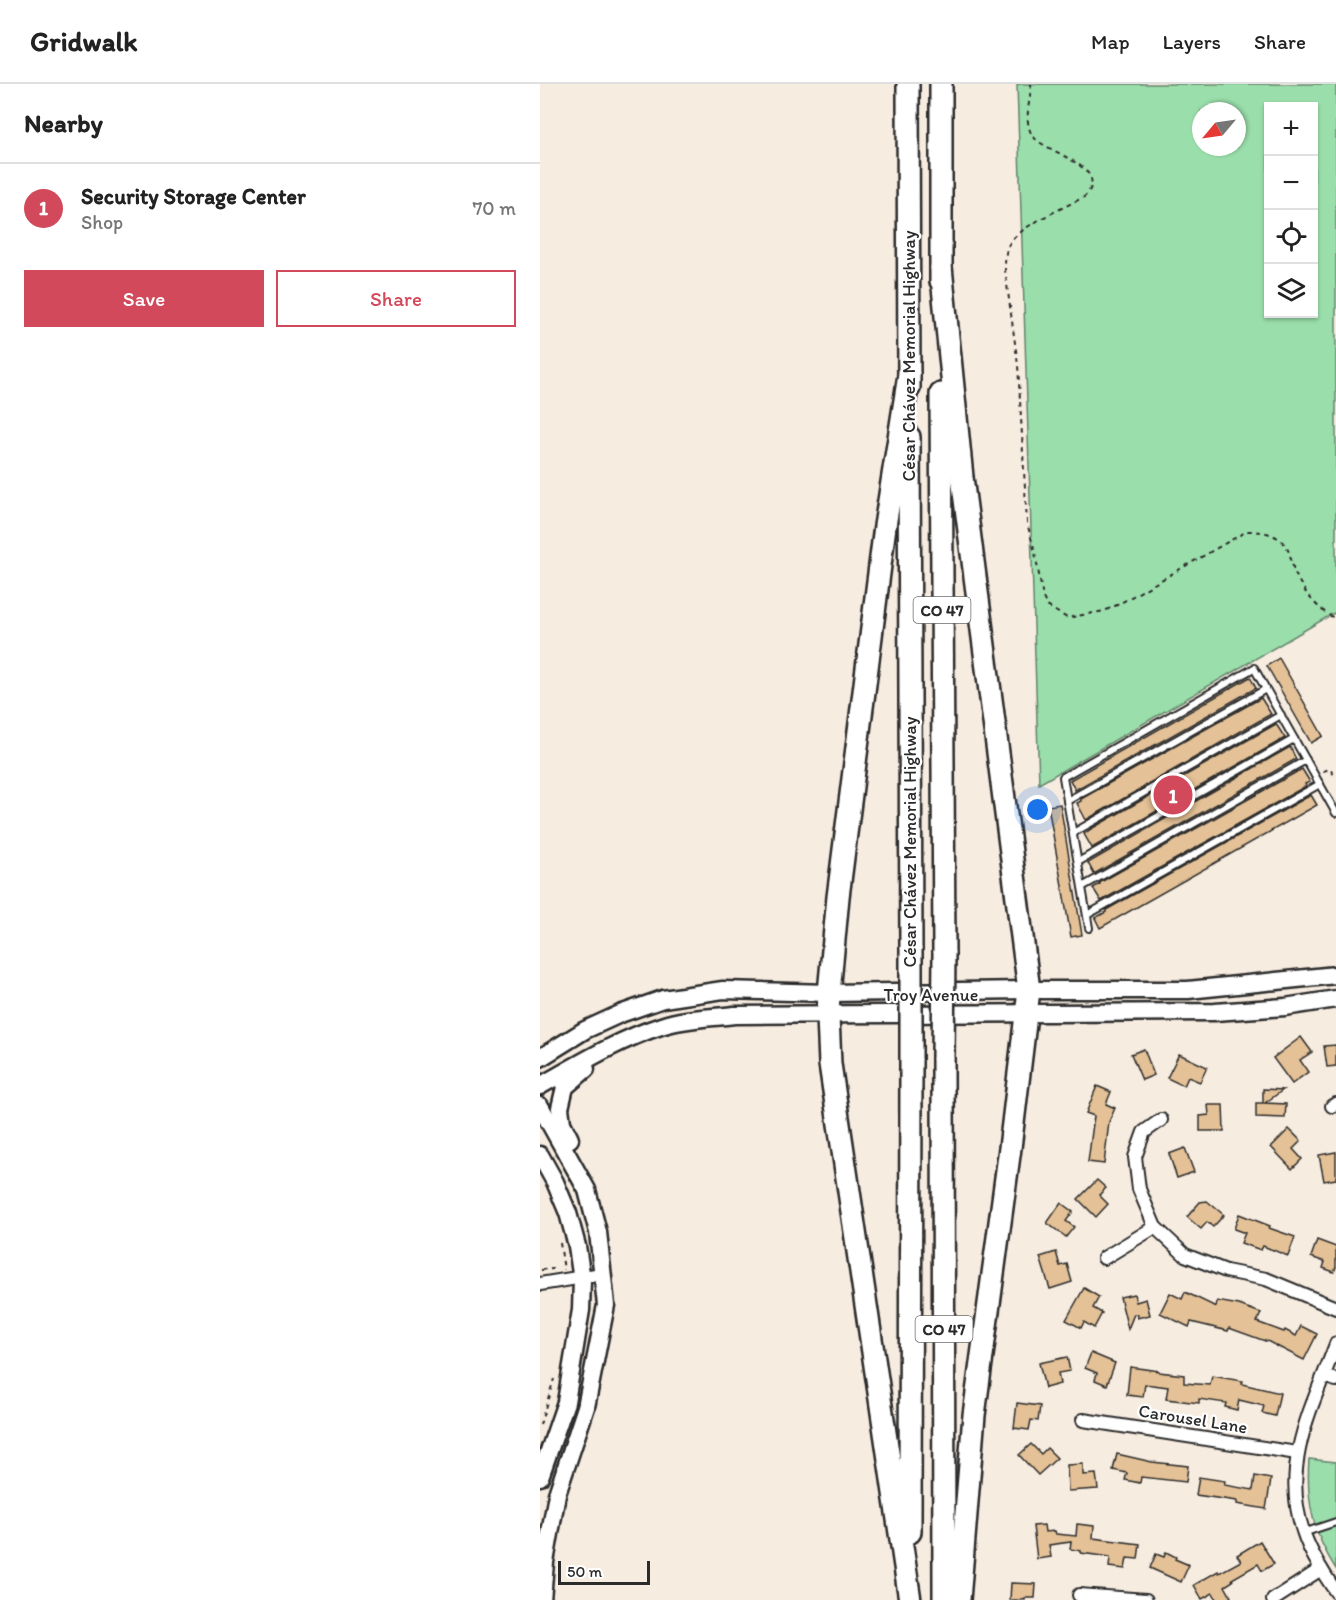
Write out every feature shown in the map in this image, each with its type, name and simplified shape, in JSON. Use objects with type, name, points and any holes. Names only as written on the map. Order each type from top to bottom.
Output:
[{"type":"highway","name":"César Chávez Memorial Highway","points":[[908,84],[911,949],[910,1600]]},
{"type":"highway","name":"César Chávez Memorial Highway","points":[[941,84],[944,1600]]},
{"type":"highway","points":[[941,267],[962,477],[1029,990],[974,1415],[958,1600]]},
{"type":"highway","points":[[909,375],[885,526],[838,897],[828,1016],[830,1065],[910,1600]]},
{"type":"main road","name":"Troy Avenue","points":[[540,1058],[585,1030],[620,1014],[663,999],[723,990],[829,993],[1188,990],[1336,975]]},
{"type":"main road","name":"Troy Avenue","points":[[540,1086],[611,1047],[662,1026],[695,1019],[734,1015],[1215,1012],[1285,1007],[1336,999]]},
{"type":"main road","points":[[587,1190],[591,1180],[562,1123],[560,1108],[565,1087],[611,1047]]},
{"type":"main road","points":[[540,1106],[587,1190],[597,1232],[606,1305],[586,1407],[557,1494],[545,1562],[542,1600]]},
{"type":"main road","points":[[540,1155],[568,1213],[577,1246],[574,1278],[582,1310],[566,1402],[542,1466]]},
{"type":"street","points":[[1161,1120],[1144,1132],[1135,1156],[1139,1189],[1155,1227],[1185,1255],[1226,1271],[1266,1279],[1336,1308]]},
{"type":"street","points":[[1104,1258],[1155,1227]]},
{"type":"street","points":[[540,1284],[602,1274]]},
{"type":"street","points":[[1336,1344],[1330,1378],[1302,1434],[1297,1453],[1295,1476],[1295,1499],[1303,1533],[1321,1569],[1336,1592]]},
{"type":"street","name":"Carousel Lane","points":[[1083,1420],[1297,1453]]},
{"type":"street","points":[[542,1466],[565,1470]]},
{"type":"street","points":[[1273,1600],[1321,1569]]},
{"type":"street","points":[[1079,1595],[1146,1600]]},
{"type":"lane","points":[[1089,928],[1063,777],[1254,668],[1336,813]]},
{"type":"lane","points":[[1067,801],[1266,689]]},
{"type":"lane","points":[[1073,833],[1281,716]]},
{"type":"lane","points":[[1078,862],[1294,739]]},
{"type":"lane","points":[[1082,887],[1306,760]]},
{"type":"lane","points":[[1087,915],[1320,784]]},
{"type":"lane","points":[[1303,1533],[1336,1522]]},
{"type":"path","points":[[1031,84],[1028,112],[1033,137],[1044,146],[1080,165],[1087,172],[1090,187],[1084,197],[1015,236],[1005,258],[1018,364],[1027,522],[1043,598],[1047,606],[1067,618],[1104,611],[1247,531],[1257,531],[1267,532],[1279,538],[1287,547],[1295,573],[1314,602],[1336,619]]},
{"type":"path","points":[[1315,775],[1327,769],[1331,770],[1334,775]]},
{"type":"path","points":[[559,1236],[563,1258],[574,1278]]},
{"type":"path","points":[[540,1425],[557,1370]]},
{"type":"green space","points":[[1017,84],[1336,84],[1336,612],[1039,784]]},
{"type":"green space","points":[[1309,1459],[1336,1462],[1336,1569],[1322,1543],[1313,1516],[1309,1489]]},
{"type":"building","points":[[1279,658],[1323,736],[1311,743],[1267,666]]},
{"type":"building","points":[[1250,677],[1256,688],[1075,790],[1070,780]]},
{"type":"building","points":[[1261,698],[1271,714],[1086,820],[1077,803],[1081,799]]},
{"type":"building","points":[[1276,724],[1285,738],[1092,848],[1084,834],[1091,829]]},
{"type":"building","points":[[1290,747],[1296,759],[1094,874],[1088,863]]},
{"type":"building","points":[[1302,769],[1310,782],[1305,784],[1306,786],[1101,901],[1093,888],[1099,883]]},
{"type":"building","points":[[1311,795],[1317,805],[1100,928],[1095,918],[1106,910]]},
{"type":"building","points":[[1060,804],[1082,935],[1071,937],[1048,806]]},
{"type":"building","points":[[1301,1037],[1312,1052],[1300,1060],[1308,1072],[1292,1084],[1273,1058]]},
{"type":"building","points":[[1336,1045],[1336,1066],[1327,1067],[1324,1046]]},
{"type":"building","points":[[1144,1049],[1154,1075],[1142,1080],[1131,1054]]},
{"type":"building","points":[[1179,1054],[1207,1067],[1200,1082],[1188,1077],[1184,1086],[1167,1078]]},
{"type":"building","points":[[1097,1086],[1111,1092],[1106,1104],[1115,1108],[1109,1122],[1104,1164],[1088,1162],[1094,1116],[1086,1113]]},
{"type":"building","points":[[1263,1089],[1283,1090],[1265,1103],[1286,1104],[1285,1118],[1256,1117],[1256,1103],[1263,1103]]},
{"type":"building","points":[[1208,1105],[1223,1105],[1224,1131],[1200,1131],[1200,1116],[1209,1115]]},
{"type":"building","points":[[1289,1129],[1301,1141],[1293,1149],[1302,1159],[1292,1169],[1271,1147]]},
{"type":"building","points":[[1185,1148],[1194,1172],[1177,1178],[1169,1154]]},
{"type":"building","points":[[1336,1152],[1336,1179],[1324,1181],[1319,1155]]},
{"type":"building","points":[[1097,1180],[1106,1188],[1099,1195],[1108,1204],[1096,1217],[1078,1199]]},
{"type":"building","points":[[1207,1201],[1224,1215],[1213,1227],[1207,1222],[1201,1229],[1187,1217],[1200,1202]]},
{"type":"building","points":[[1061,1203],[1073,1212],[1066,1221],[1074,1227],[1066,1237],[1047,1223]]},
{"type":"building","points":[[1239,1214],[1295,1237],[1288,1256],[1263,1246],[1261,1250],[1241,1243],[1245,1233],[1234,1229]]},
{"type":"building","points":[[1317,1240],[1336,1247],[1334,1272],[1323,1268],[1325,1262],[1311,1257]]},
{"type":"building","points":[[1056,1252],[1060,1266],[1067,1264],[1072,1282],[1050,1289],[1040,1257]]},
{"type":"building","points":[[1084,1288],[1099,1297],[1093,1308],[1102,1313],[1094,1328],[1084,1322],[1081,1328],[1066,1320]]},
{"type":"building","points":[[1185,1292],[1216,1307],[1217,1301],[1239,1305],[1261,1313],[1257,1322],[1284,1332],[1285,1330],[1296,1336],[1301,1326],[1317,1334],[1304,1360],[1265,1340],[1229,1328],[1228,1331],[1191,1322],[1189,1327],[1160,1313],[1170,1293],[1182,1299]]},
{"type":"building","points":[[1134,1294],[1136,1302],[1146,1299],[1150,1315],[1137,1318],[1138,1315],[1134,1314],[1128,1329],[1120,1297]]},
{"type":"building","points":[[1091,1353],[1115,1363],[1107,1385],[1095,1380],[1097,1373],[1085,1368]]},
{"type":"building","points":[[1067,1357],[1070,1371],[1058,1373],[1060,1384],[1045,1388],[1039,1363]]},
{"type":"building","points":[[1130,1367],[1184,1375],[1184,1383],[1210,1385],[1212,1376],[1243,1381],[1242,1384],[1280,1393],[1275,1416],[1262,1413],[1264,1406],[1239,1400],[1237,1410],[1225,1407],[1226,1403],[1199,1399],[1199,1403],[1166,1399],[1168,1387],[1145,1384],[1143,1397],[1127,1395]]},
{"type":"building","points":[[1017,1403],[1040,1406],[1038,1421],[1031,1420],[1029,1430],[1014,1428]]},
{"type":"building","points":[[1031,1444],[1041,1454],[1047,1448],[1057,1458],[1038,1475],[1019,1455]]},
{"type":"building","points":[[1117,1454],[1152,1462],[1188,1466],[1186,1482],[1141,1477],[1140,1483],[1125,1480],[1127,1473],[1113,1470]]},
{"type":"building","points":[[1083,1464],[1083,1475],[1096,1474],[1098,1489],[1068,1491],[1067,1465]]},
{"type":"building","points":[[1255,1476],[1271,1479],[1266,1509],[1237,1504],[1237,1501],[1196,1495],[1199,1477],[1225,1481],[1224,1485],[1253,1490]]},
{"type":"building","points":[[1077,1524],[1094,1526],[1093,1538],[1140,1544],[1138,1559],[1127,1558],[1125,1569],[1109,1567],[1110,1557],[1070,1549],[1071,1542],[1049,1545],[1051,1557],[1037,1559],[1033,1526],[1044,1525],[1045,1532],[1055,1531],[1056,1534],[1076,1536]]},
{"type":"building","points":[[1260,1541],[1274,1564],[1262,1571],[1258,1564],[1232,1579],[1233,1581],[1225,1586],[1231,1597],[1225,1600],[1217,1600],[1213,1593],[1202,1599],[1194,1585],[1241,1561],[1237,1555]]},
{"type":"building","points":[[1166,1552],[1189,1565],[1181,1582],[1150,1568],[1156,1554],[1164,1557]]},
{"type":"building","points":[[1011,1583],[1036,1584],[1035,1598],[1010,1600]]},
{"type":"place","name":"Security Storage Center","points":[[1173,795]]}]
